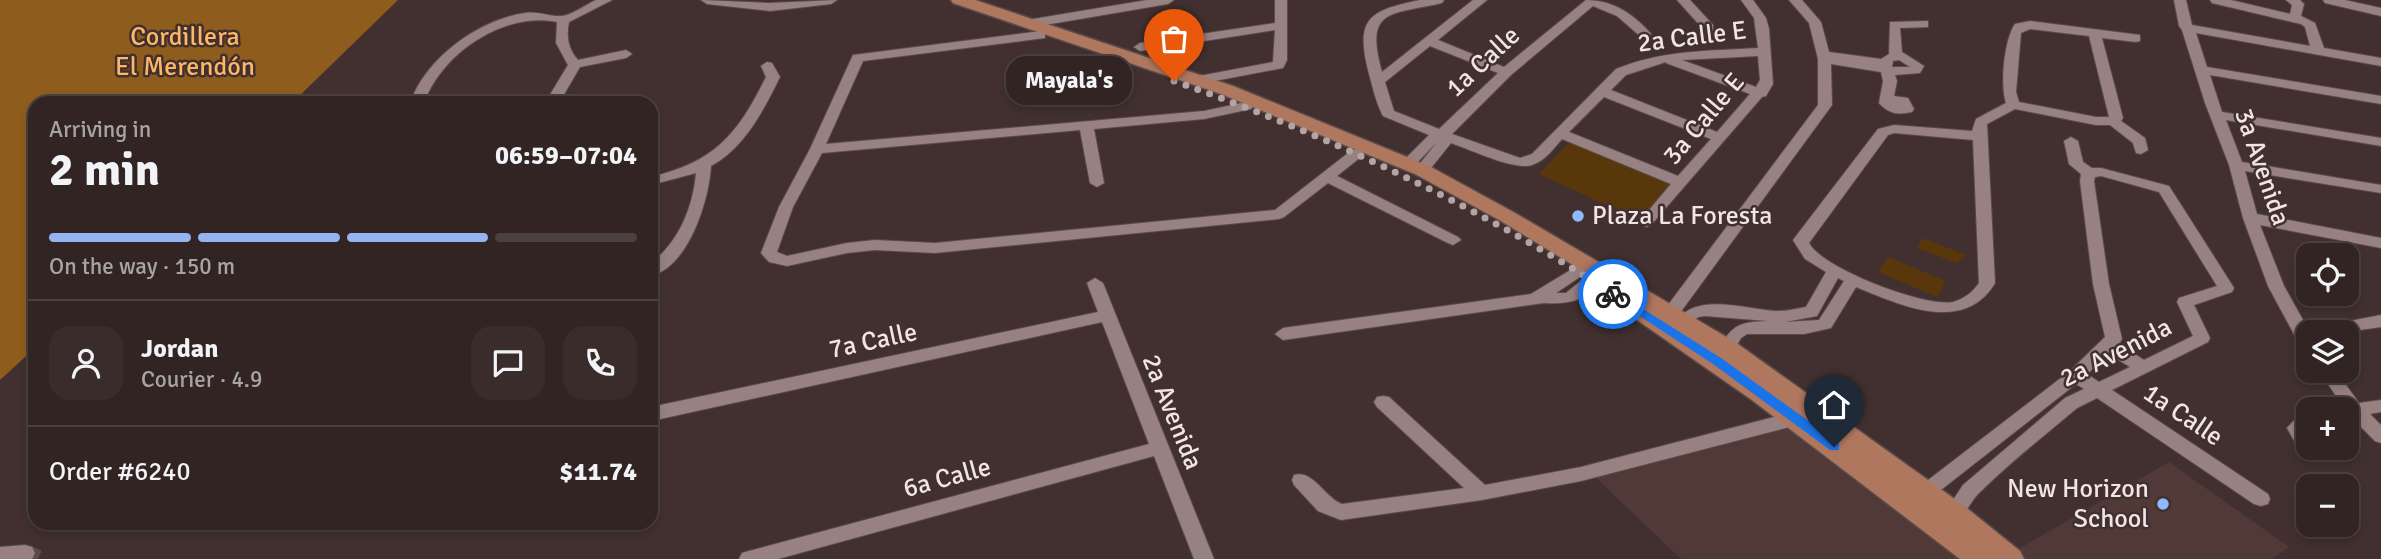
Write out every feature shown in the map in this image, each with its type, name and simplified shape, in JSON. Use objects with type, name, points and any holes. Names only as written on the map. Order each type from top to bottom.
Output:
[{"type":"main road","points":[[940,0],[961,10],[1034,29],[1199,80],[1415,167],[1508,217],[1797,418],[1954,511],[1979,559]]},
{"type":"main road","points":[[959,0],[1246,106],[1357,153],[1592,276],[1678,317],[1727,348],[1954,511],[2011,559]]},
{"type":"street","points":[[418,96],[419,91],[446,61],[496,24],[541,15],[564,20],[606,0]]},
{"type":"street","points":[[707,0],[770,7],[831,0]]},
{"type":"street","points":[[1168,0],[1091,6],[1034,29],[858,58],[817,149],[786,207],[769,253],[774,258],[787,261],[875,245],[935,248],[1279,214],[1357,153]]},
{"type":"street","points":[[1199,80],[1271,67],[1281,60],[1281,0]]},
{"type":"street","points":[[1438,0],[1379,15],[1369,26],[1366,40],[1388,113],[1400,120],[1446,132]]},
{"type":"street","points":[[1378,81],[1481,0]]},
{"type":"street","points":[[1683,0],[1709,28]]},
{"type":"street","name":"3a Calle E","points":[[1646,222],[1761,93],[1766,84],[1767,70],[1763,52],[1765,30],[1760,15],[1746,0]]},
{"type":"street","points":[[1678,317],[1825,105],[1823,57],[1815,22],[1795,0]]},
{"type":"street","points":[[2164,0],[2180,1]]},
{"type":"street","points":[[2216,0],[2295,17],[2311,26],[2318,51]]},
{"type":"street","points":[[2292,0],[2298,4],[2295,17]]},
{"type":"street","points":[[2329,0],[2381,12]]},
{"type":"street","points":[[1593,1],[1622,13],[1645,34]]},
{"type":"street","name":"1a Calle","points":[[1415,167],[1444,144],[1446,132],[1506,72],[1593,1]]},
{"type":"street","name":"3a Avenida","points":[[2180,1],[2185,26],[2188,28],[2236,165],[2250,218],[2276,286],[2298,320]]},
{"type":"street","points":[[564,20],[561,39],[575,64]]},
{"type":"street","points":[[1887,99],[1895,23],[1924,24]]},
{"type":"street","points":[[2013,106],[2009,92],[2015,33],[2019,27],[2030,25],[2136,38]]},
{"type":"street","points":[[1140,47],[1279,26]]},
{"type":"street","points":[[2188,28],[2381,62]]},
{"type":"street","points":[[2095,35],[2116,118],[2113,121]]},
{"type":"street","points":[[1429,41],[1506,72]]},
{"type":"street","name":"2a Calle E","points":[[1446,132],[1519,162],[1528,162],[1538,157],[1602,91],[1622,72],[1633,66],[1665,58],[1763,52]]},
{"type":"street","points":[[556,96],[575,64],[626,54]]},
{"type":"street","points":[[1823,57],[1889,62]]},
{"type":"street","points":[[1665,58],[1761,93]]},
{"type":"street","points":[[658,180],[704,166],[727,149],[753,118],[772,77],[767,66]]},
{"type":"street","points":[[2203,70],[2381,100]]},
{"type":"street","points":[[1602,91],[1720,138]]},
{"type":"street","points":[[817,149],[1204,115],[1246,106]]},
{"type":"street","points":[[1979,136],[1894,129],[1883,132],[1801,240],[1810,256],[1834,271],[1925,305],[1956,307],[1982,292],[1987,283],[1979,136],[1981,122],[2013,106],[2096,121],[2113,121],[2140,141],[2141,150]]},
{"type":"street","points":[[2217,115],[2381,142]]},
{"type":"street","points":[[1086,125],[1097,183]]},
{"type":"street","points":[[1559,133],[1682,183]]},
{"type":"street","points":[[1942,134],[1981,153]]},
{"type":"street","points":[[1926,492],[2076,374],[2114,339],[2101,284],[2087,181],[2089,173],[2076,164],[2071,141]]},
{"type":"street","points":[[2236,165],[2381,190]]},
{"type":"street","points":[[658,266],[669,258],[691,222],[703,191],[704,166]]},
{"type":"street","name":"2a Avenida","points":[[1954,511],[2066,406],[2202,338],[2185,302],[2226,288],[2164,189],[2101,172],[2089,173]]},
{"type":"street","points":[[1327,177],[1453,240]]},
{"type":"street","points":[[2250,218],[2381,243]]},
{"type":"street","points":[[1678,317],[1705,310],[1782,317],[1811,312],[1834,271]]},
{"type":"street","points":[[1283,334],[1535,300],[1569,299],[1592,276]]},
{"type":"street","points":[[1727,348],[1737,333],[1749,329],[1808,329],[1825,324],[1853,279]]},
{"type":"street","name":"2a Avenida","points":[[1095,284],[1105,316],[1204,559]]},
{"type":"street","name":"7a Calle","points":[[658,412],[1105,316]]},
{"type":"street","points":[[2359,326],[2381,321]]},
{"type":"street","points":[[2107,345],[2143,367]]},
{"type":"street","name":"1a Calle","points":[[2076,374],[2261,499]]},
{"type":"street","points":[[2049,395],[2066,406]]},
{"type":"street","points":[[1383,402],[1482,493]]},
{"type":"street","points":[[2359,409],[2381,406]]},
{"type":"street","points":[[2359,417],[2381,436]]},
{"type":"street","points":[[1301,480],[1325,506],[1341,512],[1482,493],[1581,474],[1797,418]]},
{"type":"street","points":[[2018,420],[2021,448]]},
{"type":"street","name":"6a Calle","points":[[748,559],[1158,448]]},
{"type":"street","points":[[0,555],[34,557]]},
{"type":"shaded area","points":[[1570,142],[1674,184],[1638,220],[1539,174]]},
{"type":"shaded area","points":[[1923,238],[1966,255],[1957,263],[1917,248]]},
{"type":"shaded area","points":[[1888,257],[1946,281],[1937,297],[1878,272]]},
{"type":"shaded area","points":[[1800,424],[1966,559],[1681,559],[1595,477]]},
{"type":"shaded area","name":"New Horizon School","points":[[2169,462],[2289,547],[2272,559],[2022,559],[2013,552]]},
{"type":"green space","name":"Cordillera El Merendón","points":[[0,0],[398,0],[299,96],[28,96],[28,354],[0,380]]},
{"type":"tunnel","points":[[25,553],[38,559]]},
{"type":"way so far","points":[[1174,81],[1246,106],[1395,171],[1474,212],[1613,294]]},
{"type":"place","name":"Mayala's","points":[[1174,81]]},
{"type":"place","name":"Plaza La Foresta","points":[[1578,216]]},
{"type":"place","name":"New Horizon School","points":[[2163,504]]},
{"type":"route","points":[[1613,294],[1717,361],[1834,447]]}]
